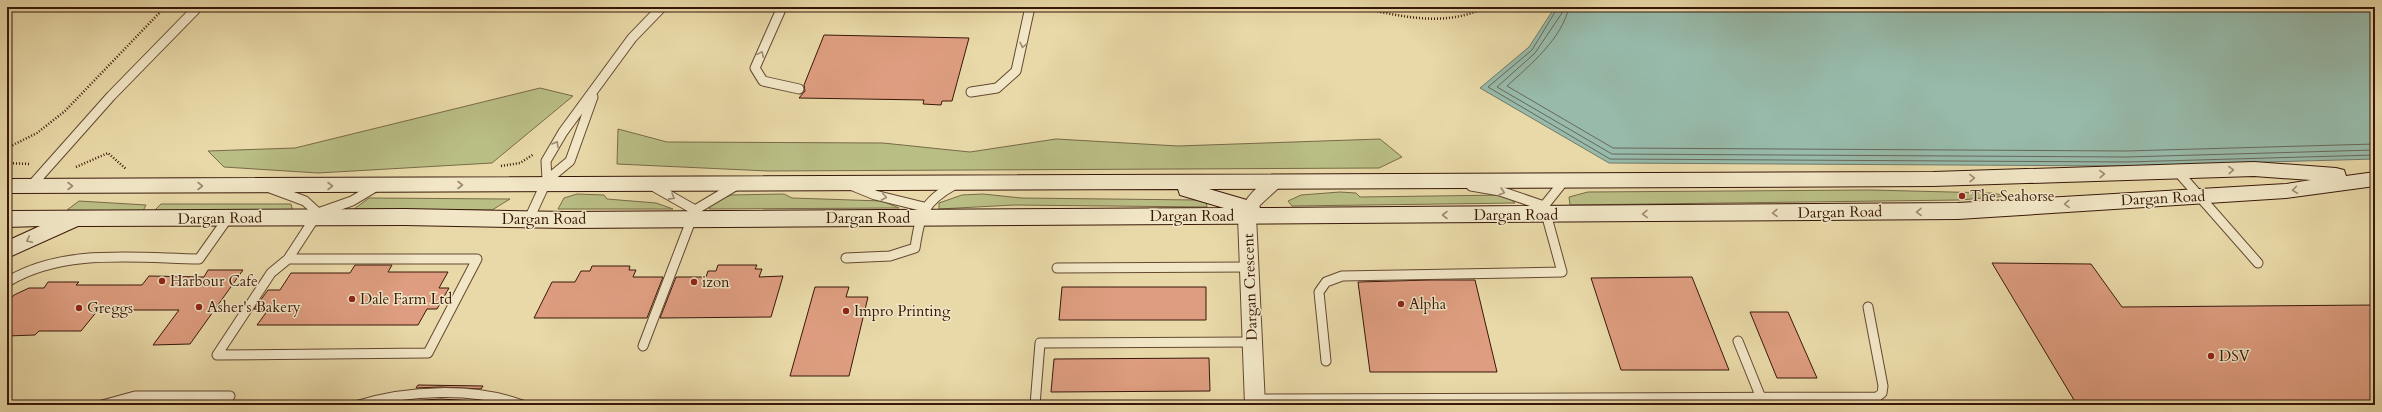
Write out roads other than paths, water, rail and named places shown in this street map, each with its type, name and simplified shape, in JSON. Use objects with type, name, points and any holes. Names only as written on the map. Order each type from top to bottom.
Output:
[{"type":"street","name":"Dargan Road","points":[[7,186],[377,186],[546,183],[650,185],[1276,183],[1933,179],[2254,169],[2375,178]]},
{"type":"street","name":"Dargan Road","points":[[7,219],[228,218],[317,215],[529,219],[693,214],[922,212],[1958,211],[2286,191],[2375,178]]},
{"type":"street","points":[[1160,183],[1248,212],[1254,199],[1276,183]]},
{"type":"street","points":[[7,213],[31,186]]},
{"type":"street","name":"Dargan Crescent","points":[[1248,212],[1255,402]]},
{"type":"street","points":[[7,250],[77,219]]},
{"type":"lane","points":[[31,186],[111,96],[198,7]]},
{"type":"lane","points":[[782,7],[755,68],[763,81],[799,89]]},
{"type":"lane","points":[[971,92],[998,88],[1016,71],[1030,7]]},
{"type":"lane","points":[[546,183],[546,160],[563,132],[595,90],[610,66],[658,8]]},
{"type":"lane","points":[[529,219],[546,183],[570,161],[595,90]]},
{"type":"lane","points":[[2178,172],[2258,263]]},
{"type":"lane","points":[[1326,361],[1319,292],[1326,282],[1342,276],[1562,272],[1546,211],[1564,181]]},
{"type":"lane","points":[[1450,182],[1500,191],[1546,211]]},
{"type":"lane","points":[[846,258],[886,258],[906,254],[915,248],[922,212],[942,190],[957,183]]},
{"type":"lane","points":[[643,346],[693,214],[739,184]]},
{"type":"lane","points":[[848,184],[922,212]]},
{"type":"lane","points":[[650,185],[693,214]]},
{"type":"lane","points":[[263,186],[305,201],[317,215]]},
{"type":"lane","points":[[288,259],[477,259],[428,353],[217,355],[271,273],[288,259],[317,215],[352,201],[377,186]]},
{"type":"lane","points":[[7,282],[33,268],[80,260],[199,259],[228,218]]},
{"type":"lane","points":[[1057,268],[1249,266]]},
{"type":"lane","points":[[1255,402],[1870,398],[1882,393],[1882,386],[1868,307]]},
{"type":"lane","points":[[1738,341],[1761,398]]},
{"type":"lane","points":[[1035,405],[1040,343],[1252,342]]},
{"type":"lane","points":[[359,405],[408,394],[481,396],[514,401],[522,405]]},
{"type":"lane","points":[[102,405],[135,396],[230,396],[224,405]]},
{"type":"water","points":[[1555,7],[2375,7],[2375,159],[2126,166],[1609,163],[1480,88],[1529,47]]},
{"type":"place","name":"The Seahorse","points":[[1962,196]]},
{"type":"place","name":"Harbour Cafe","points":[[162,281]]},
{"type":"place","name":"izon","points":[[694,282]]},
{"type":"place","name":"Dale Farm Ltd","points":[[352,299]]},
{"type":"place","name":"Alpha","points":[[1401,304]]},
{"type":"place","name":"Asher's Bakery","points":[[199,307]]},
{"type":"place","name":"Greggs","points":[[79,308]]},
{"type":"place","name":"Impro Printing","points":[[846,311]]},
{"type":"place","name":"DSV","points":[[2211,356]]}]
